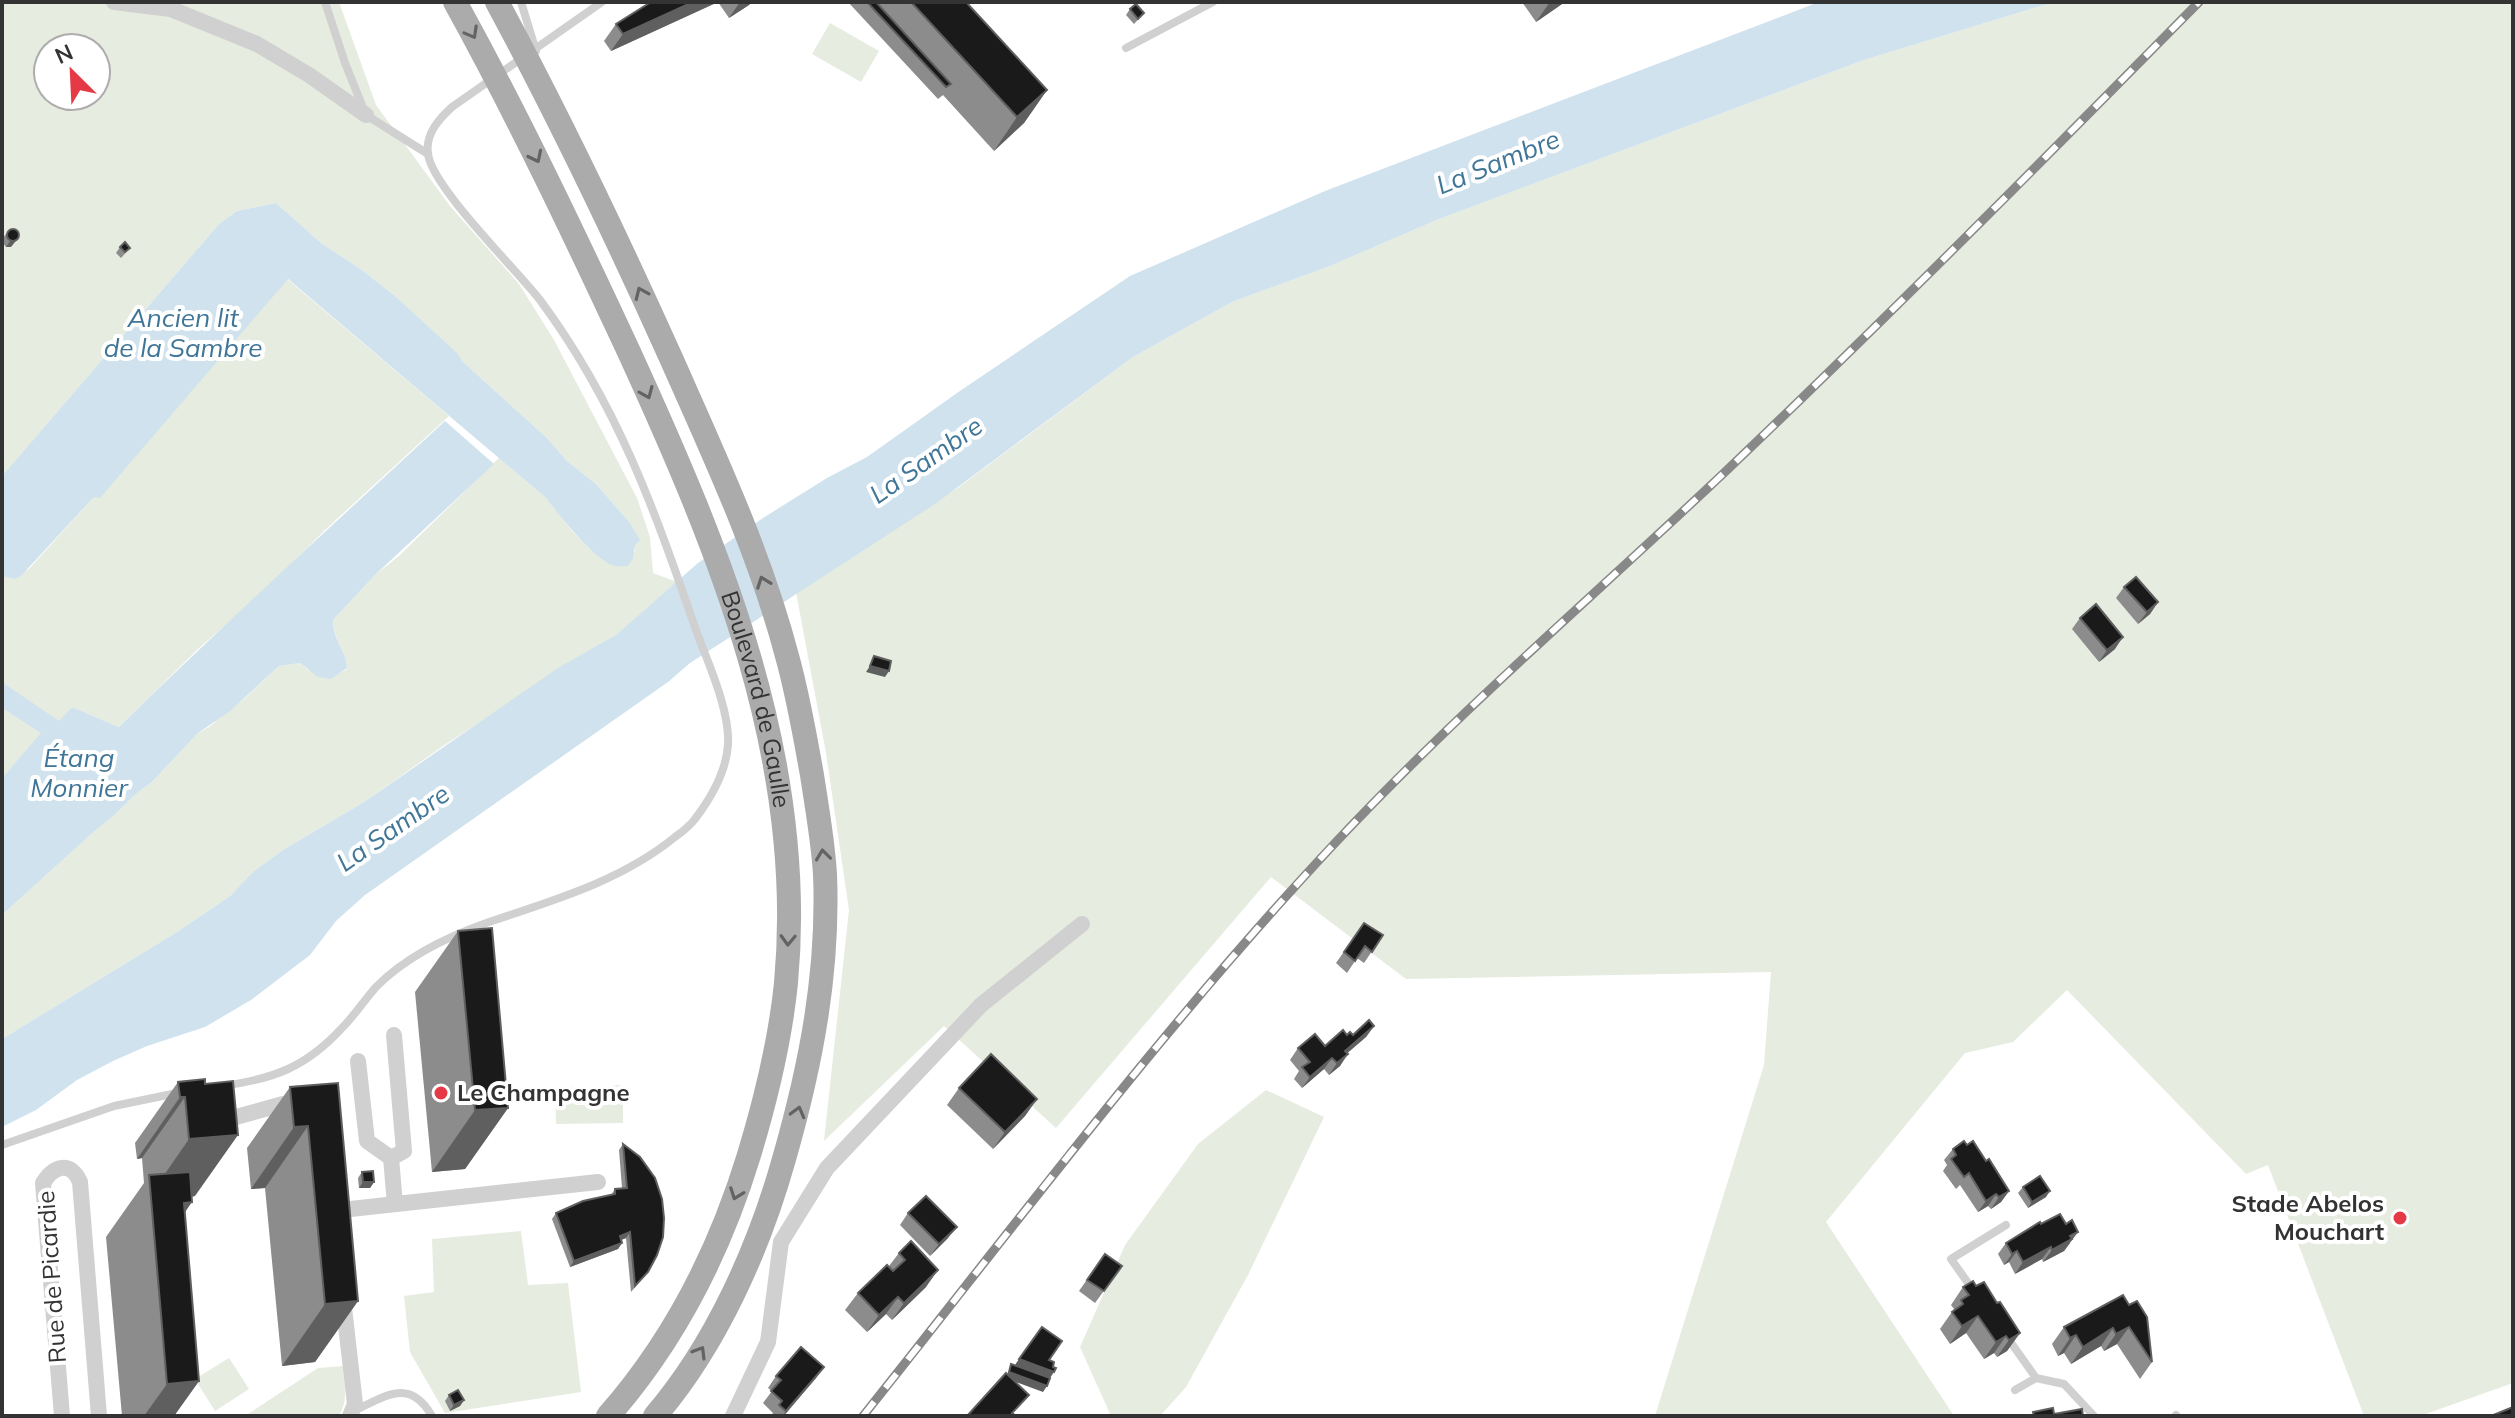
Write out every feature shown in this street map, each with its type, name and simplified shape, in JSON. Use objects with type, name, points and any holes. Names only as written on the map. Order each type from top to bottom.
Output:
[{"type":"main road","name":"Boulevard de Gaulle","points":[[455,2],[502,87],[580,246],[698,511],[743,630],[776,777],[788,883],[786,985],[777,1048],[764,1105],[743,1173],[708,1261],[684,1311],[608,1416]]},
{"type":"main road","name":"Boulevard de Gaulle","points":[[497,2],[522,33],[729,492],[759,569],[787,656],[806,740],[825,870],[820,1005],[798,1112],[779,1178],[738,1282],[699,1354],[655,1416]]},
{"type":"street","points":[[114,2],[171,9],[257,44],[309,75],[366,115]]},
{"type":"street","points":[[733,1416],[768,1342],[781,1242],[827,1168],[981,1005],[1082,924]]},
{"type":"street","points":[[391,1158],[404,1151],[394,1035]]},
{"type":"street","points":[[358,1061],[367,1141],[391,1158],[395,1204]]},
{"type":"street","points":[[219,1139],[218,1129],[225,1120],[283,1104],[304,1108],[310,1117]]},
{"type":"street","name":"Rue de Picardie","points":[[62,1416],[43,1183],[49,1173],[59,1167],[68,1168],[80,1182],[99,1416]]},
{"type":"street","points":[[332,1211],[598,1182]]},
{"type":"street","points":[[341,1285],[355,1404],[350,1414]]},
{"type":"lane","points":[[325,2],[366,115],[428,154]]},
{"type":"lane","points":[[521,2],[522,33]]},
{"type":"lane","points":[[206,1089],[281,1074],[312,1057],[342,1028],[378,985],[425,951],[456,934],[617,875],[653,855],[693,823],[712,795],[722,770],[728,745],[726,721],[714,679],[640,474],[605,401],[574,348],[537,297],[456,201],[438,177],[428,154],[431,134],[438,120],[452,107],[602,2]]},
{"type":"lane","points":[[1126,48],[1213,2]]},
{"type":"lane","points":[[2,1145],[114,1106],[192,1091]]},
{"type":"lane","points":[[1977,1294],[1951,1259],[2006,1225]]},
{"type":"lane","points":[[2002,1330],[2036,1378]]},
{"type":"lane","points":[[2015,1390],[2036,1378],[2064,1384],[2094,1416]]},
{"type":"lane","points":[[350,1414],[387,1395],[403,1393],[415,1395],[424,1401],[432,1416]]},
{"type":"shaded area","points":[[2,2],[339,2],[376,105],[450,206],[519,284],[554,340],[637,498],[650,537],[653,573],[677,582],[616,635],[443,746],[364,802],[283,850],[254,871],[230,896],[177,932],[2,1039],[2,915],[151,783],[198,733],[245,698],[279,666],[300,663],[308,670],[331,678],[347,669],[334,619],[375,575],[399,556],[499,458],[546,498],[589,548],[614,566],[635,552],[634,545],[639,540],[630,523],[596,484],[567,461],[547,438],[395,296],[321,243],[276,203],[237,211],[219,224],[2,476]]},
{"type":"shaded area","points":[[2054,2],[2513,2],[2513,1383],[2420,1416],[2364,1416],[2268,1165],[2246,1174],[2067,990],[2013,1042],[1965,1053],[1826,1222],[1954,1416],[1655,1416],[1764,1065],[1771,972],[1406,979],[1271,877],[1056,1128],[944,1026],[824,1141],[849,910],[826,753],[796,592],[959,487],[1133,357],[1232,302],[1330,266],[1439,219],[1864,60]]},
{"type":"shaded area","points":[[830,23],[879,51],[861,82],[812,54]]},
{"type":"shaded area","points":[[287,279],[449,416],[325,530],[259,596],[199,648],[119,727],[72,707],[59,722],[2,682],[2,576],[14,579],[29,569]]},
{"type":"shaded area","points":[[2,708],[42,733],[2,778]]},
{"type":"shaded area","points":[[623,1085],[623,1123],[556,1124],[555,1087]]},
{"type":"shaded area","points":[[1266,1090],[1324,1117],[1248,1275],[1186,1387],[1160,1416],[1111,1416],[1080,1347],[1125,1245],[1198,1144]]},
{"type":"shaded area","points":[[521,1231],[528,1285],[568,1283],[581,1392],[445,1413],[410,1352],[404,1296],[434,1292],[432,1239]]},
{"type":"shaded area","points":[[229,1358],[249,1389],[215,1411],[195,1379]]},
{"type":"shaded area","points":[[343,1366],[345,1399],[338,1416],[245,1416],[318,1368]]},
{"type":"water","name":"La Sambre","points":[[1819,2],[2054,2],[1864,60],[1439,219],[1330,266],[1232,302],[1133,357],[935,504],[690,663],[668,682],[365,895],[336,921],[310,955],[251,1000],[205,1027],[113,1061],[77,1080],[36,1110],[2,1127],[2,1039],[177,932],[230,896],[254,871],[283,850],[364,802],[558,668],[616,635],[698,563],[763,518],[867,457],[1130,276],[1325,191]]},
{"type":"water","name":"Ancien lit de la Sambre","points":[[276,203],[321,243],[395,296],[547,438],[567,461],[596,484],[630,523],[640,540],[635,545],[633,559],[628,566],[615,566],[598,556],[546,498],[288,279],[100,498],[92,499],[21,576],[14,579],[2,576],[2,476],[219,224],[237,211]]},
{"type":"water","name":"Étang Monnier","points":[[445,421],[494,464],[375,575],[334,619],[334,631],[347,668],[331,679],[318,677],[300,663],[279,666],[229,712],[198,733],[151,783],[2,915],[2,778],[41,733],[2,708],[2,682],[59,721],[72,707],[119,727]]},
{"type":"building","points":[[651,2],[693,2],[623,34],[616,24]]},
{"type":"building","points":[[867,2],[876,2],[951,84],[946,87]]},
{"type":"building","points":[[911,2],[966,2],[1047,90],[1017,117]]},
{"type":"building","points":[[1136,4],[1144,13],[1138,19],[1130,9]]},
{"type":"building","points":[[13,229],[19,235],[13,241],[7,235]]},
{"type":"building","points":[[125,242],[130,248],[125,252],[120,247]]},
{"type":"building","points":[[2136,577],[2158,602],[2147,612],[2124,587]]},
{"type":"building","points":[[2096,604],[2123,637],[2107,650],[2080,618]]},
{"type":"building","points":[[874,656],[891,661],[889,671],[870,666]]},
{"type":"building","points":[[1364,923],[1383,935],[1372,952],[1365,946],[1355,961],[1344,952]]},
{"type":"building","points":[[492,928],[508,1108],[475,1110],[458,931]]},
{"type":"building","points":[[1369,1020],[1374,1026],[1345,1051],[1348,1054],[1337,1063],[1332,1058],[1310,1077],[1302,1067],[1310,1062],[1298,1048],[1315,1034],[1325,1046],[1343,1030],[1347,1035],[1350,1032],[1353,1035]]},
{"type":"building","points":[[991,1054],[1037,1099],[1005,1132],[959,1088]]},
{"type":"building","points":[[205,1079],[205,1084],[233,1081],[238,1135],[189,1139],[185,1097],[180,1097],[178,1082]]},
{"type":"building","points":[[338,1083],[358,1301],[325,1304],[308,1126],[294,1127],[290,1087]]},
{"type":"building","points":[[1964,1141],[1967,1145],[1973,1141],[1986,1161],[1989,1159],[2009,1191],[1999,1197],[1996,1194],[1986,1201],[1969,1173],[1964,1177],[1951,1159],[1956,1155],[1953,1149]]},
{"type":"building","points":[[623,1144],[640,1157],[655,1178],[664,1218],[663,1237],[657,1255],[648,1272],[635,1286],[630,1232],[620,1236],[622,1243],[574,1261],[556,1213],[583,1201],[615,1194],[615,1189],[627,1188]]},
{"type":"building","points":[[373,1171],[374,1182],[363,1182],[362,1172]]},
{"type":"building","points":[[190,1172],[192,1202],[184,1203],[199,1381],[167,1384],[149,1175]]},
{"type":"building","points":[[2040,1176],[2050,1191],[2032,1202],[2023,1187]]},
{"type":"building","points":[[926,1196],[957,1227],[939,1244],[908,1213]]},
{"type":"building","points":[[2060,1214],[2066,1224],[2072,1220],[2078,1232],[2070,1236],[2072,1239],[2023,1262],[2017,1251],[2012,1254],[2006,1243],[2040,1222]]},
{"type":"building","points":[[911,1241],[938,1270],[904,1303],[898,1297],[879,1315],[858,1293],[887,1265],[893,1271],[905,1260],[899,1253]]},
{"type":"building","points":[[1105,1254],[1122,1266],[1104,1291],[1087,1280]]},
{"type":"building","points":[[1973,1281],[1976,1286],[1984,1282],[2020,1333],[2009,1340],[2006,1336],[1996,1342],[1978,1316],[1962,1326],[1952,1312],[1969,1295],[1963,1287]]},
{"type":"building","points":[[2123,1295],[2129,1305],[2137,1301],[2147,1317],[2152,1362],[2129,1327],[2116,1334],[2113,1328],[2083,1347],[2076,1335],[2070,1338],[2064,1327]]},
{"type":"building","points":[[1042,1327],[1062,1341],[1049,1360],[1054,1362],[1054,1372],[1019,1359]]},
{"type":"building","points":[[801,1347],[824,1367],[786,1411],[779,1405],[782,1401],[771,1391],[781,1380],[776,1376]]},
{"type":"building","points":[[1011,1364],[1050,1378],[1047,1386],[1009,1372]]},
{"type":"building","points":[[1006,1373],[1029,1395],[1012,1413],[1016,1416],[967,1416]]},
{"type":"building","points":[[458,1390],[464,1400],[454,1405],[449,1395]]},
{"type":"building","points":[[2513,1407],[2513,1416],[2491,1416]]},
{"type":"building","points":[[2053,1408],[2054,1414],[2082,1409],[2083,1416],[2034,1416],[2033,1412]]},
{"type":"railway","points":[[863,1416],[1152,1052],[1336,842],[1479,699],[1726,471],[1846,355],[2199,2]]},
{"type":"place","name":"Le Champagne","points":[[441,1093]]},
{"type":"place","name":"Stade Abelos Mouchart","points":[[2400,1218]]}]
